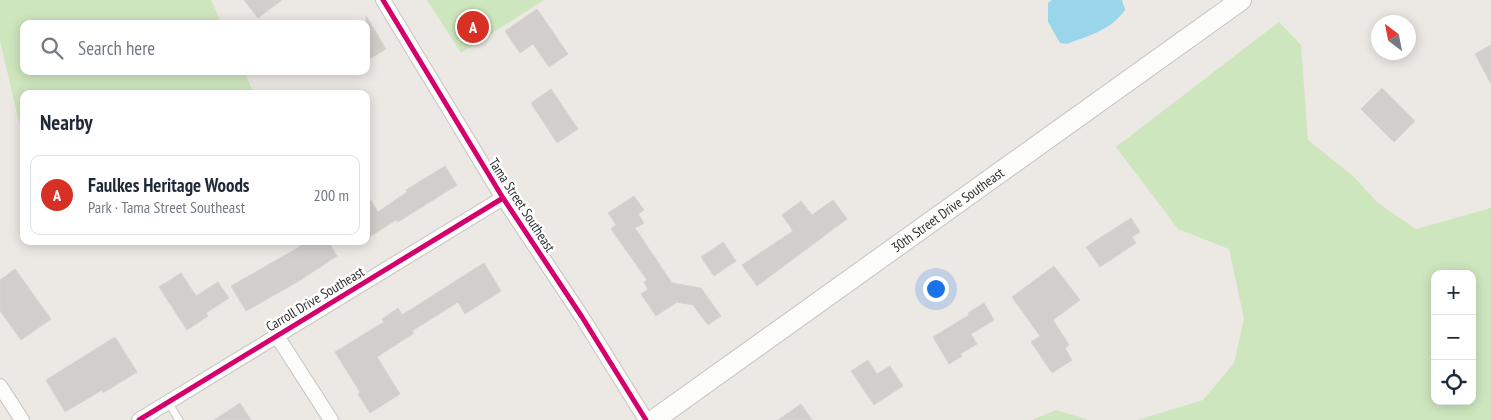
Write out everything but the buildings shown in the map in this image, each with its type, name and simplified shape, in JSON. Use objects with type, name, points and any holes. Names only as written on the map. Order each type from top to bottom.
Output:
[{"type":"main road","name":"30th Street Drive Southeast","points":[[654,420],[1241,0]]},
{"type":"street","name":"Tama Street Southeast","points":[[383,0],[503,198],[582,317],[646,420]]},
{"type":"street","name":"Carroll Drive Southeast","points":[[139,420],[503,198]]},
{"type":"street","points":[[277,336],[331,420]]},
{"type":"street","points":[[0,386],[22,420]]},
{"type":"lane","points":[[168,402],[179,420]]},
{"type":"green space","points":[[0,0],[211,0],[220,20],[20,20],[20,75],[246,75],[252,90],[20,90],[20,126],[0,41]]},
{"type":"green space","points":[[427,0],[544,0],[461,53]]},
{"type":"green space","points":[[1279,22],[1301,45],[1308,140],[1353,176],[1378,203],[1416,229],[1491,208],[1491,420],[1137,420],[1203,400],[1234,363],[1244,319],[1229,249],[1178,229],[1116,147]]},
{"type":"green space","points":[[1056,410],[1089,420],[1032,420]]},
{"type":"water","points":[[1052,0],[1122,0],[1125,10],[1107,27],[1067,44],[1060,43],[1048,22],[1048,3]]},
{"type":"cycle path","points":[[383,0],[503,198],[582,317],[646,420]]},
{"type":"cycle path","points":[[139,420],[503,198]]},
{"type":"place","name":"Faulkes Heritage Woods","points":[[473,27]]}]
